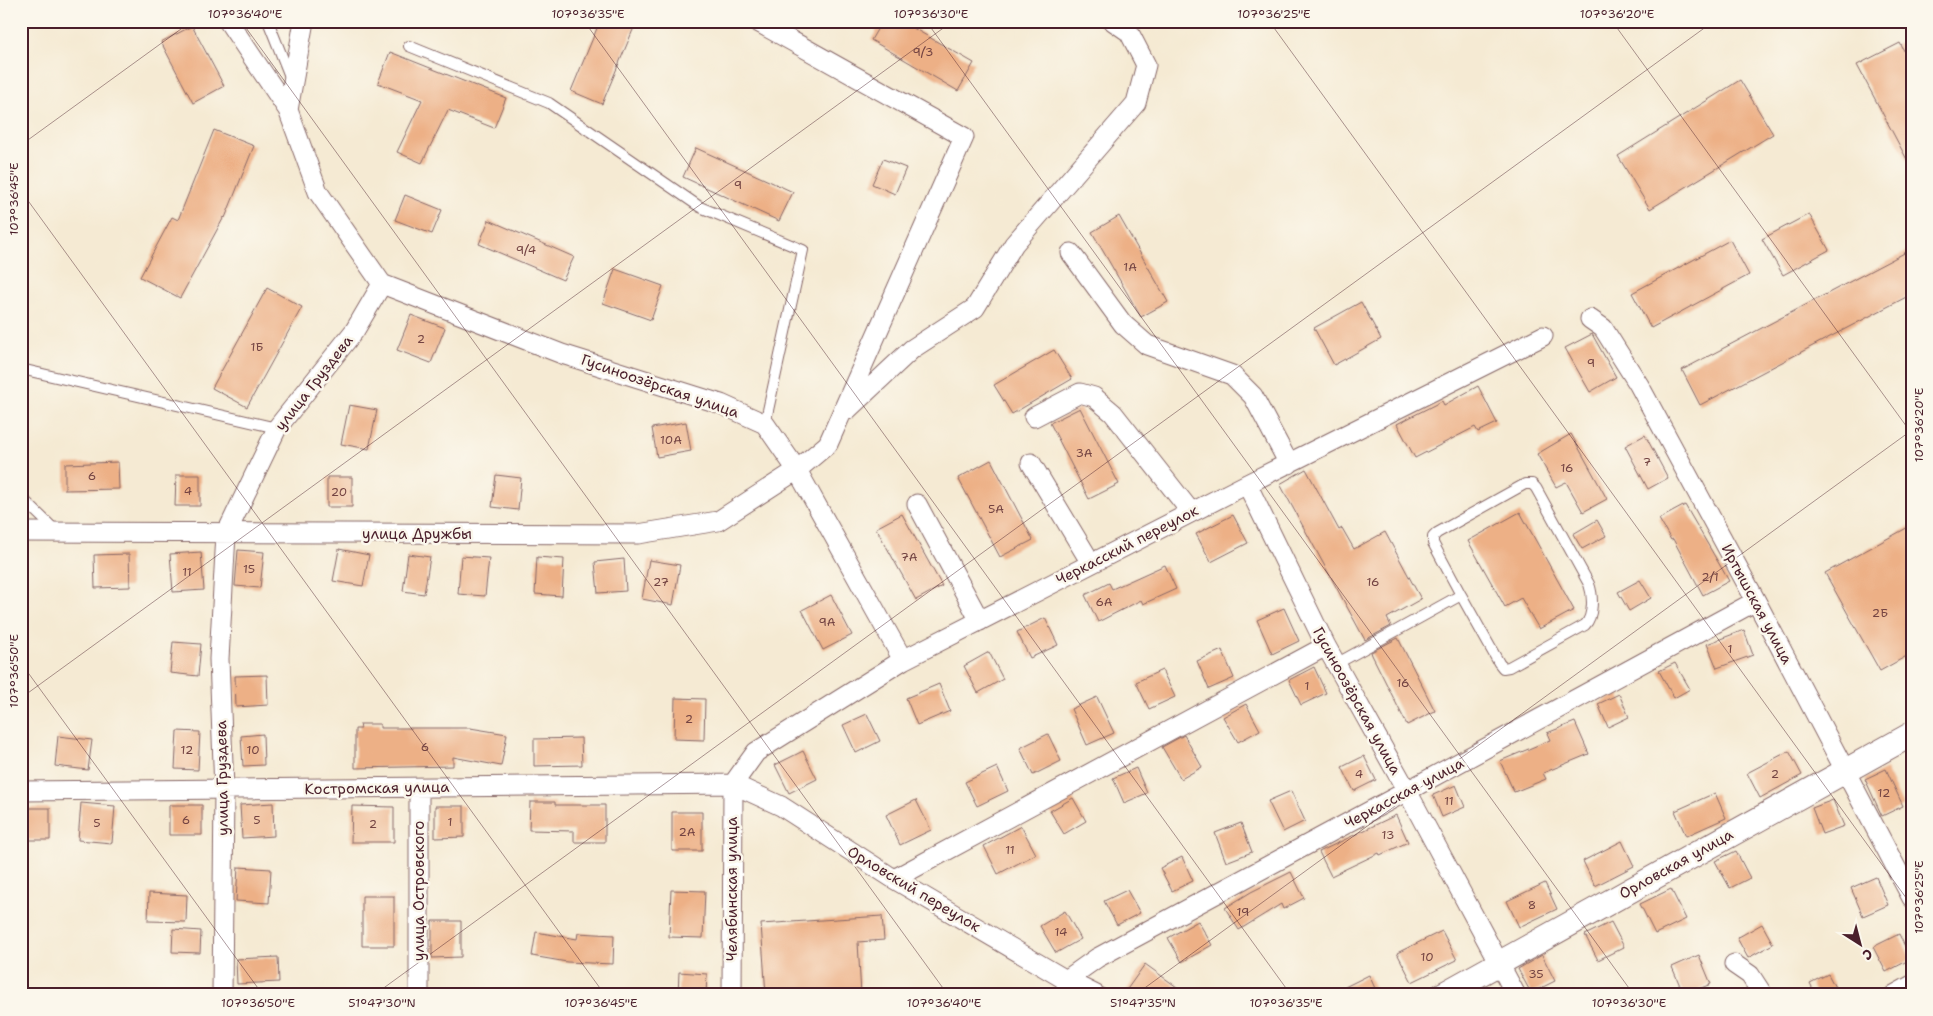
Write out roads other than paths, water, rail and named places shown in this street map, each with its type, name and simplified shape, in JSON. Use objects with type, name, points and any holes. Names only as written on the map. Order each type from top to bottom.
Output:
[{"type":"street","points":[[228,21],[288,110],[318,192],[382,284]]},
{"type":"street","points":[[288,110],[304,21]]},
{"type":"street","name":"улица Дружбы","points":[[21,532],[638,534],[718,521],[797,470],[828,444],[964,136],[756,21]]},
{"type":"street","points":[[841,416],[912,349],[975,308],[1014,244],[1136,103],[1146,65],[1129,32],[1113,21]]},
{"type":"street","points":[[1071,253],[1123,324],[1147,345],[1232,375],[1253,396],[1290,464]]},
{"type":"street","name":"Гусиноозёрская улица","points":[[382,284],[562,354],[721,404],[765,424]]},
{"type":"street","name":"улица Груздева","points":[[222,995],[224,790],[219,659],[226,534],[277,428],[355,330],[382,284]]},
{"type":"street","name":"Иртышская улица","points":[[1590,319],[1604,328],[1639,385],[1846,770],[1912,898]]},
{"type":"street","name":"Черкасский переулок","points":[[733,784],[756,752],[903,660],[1191,512],[1543,336]]},
{"type":"street","points":[[1034,417],[1080,394],[1094,397],[1113,413],[1191,512]]},
{"type":"street","points":[[765,424],[797,470],[903,660]]},
{"type":"street","points":[[1031,464],[1092,563]]},
{"type":"street","name":"Гусиноозёрская улица","points":[[1247,484],[1326,646],[1407,791],[1516,995]]},
{"type":"street","points":[[917,504],[980,621]]},
{"type":"street","name":"Черкасская улица","points":[[1066,987],[1097,958],[1756,601]]},
{"type":"street","points":[[894,879],[1326,646]]},
{"type":"street","name":"Орловская улица","points":[[1442,995],[1912,734]]},
{"type":"street","name":"Костромская улица","points":[[21,791],[733,784]]},
{"type":"street","name":"Орловский переулок","points":[[733,784],[781,806],[1066,987],[1096,995]]},
{"type":"street","name":"Челябинская улица","points":[[732,995],[733,784]]},
{"type":"street","name":"улица Островского","points":[[419,788],[419,995]]},
{"type":"street","points":[[1734,964],[1750,975],[1763,995]]},
{"type":"street","points":[[1894,995],[1912,985]]},
{"type":"lane","points":[[268,21],[293,83]]},
{"type":"lane","points":[[409,46],[549,103],[700,207],[803,250],[765,424]]},
{"type":"lane","points":[[21,369],[277,428]]},
{"type":"lane","points":[[1525,484],[1532,484],[1589,584],[1592,595],[1589,621],[1509,667],[1503,668],[1461,595],[1433,543],[1432,537],[1525,484]]},
{"type":"lane","points":[[21,497],[58,532]]},
{"type":"lane","points":[[1336,664],[1461,595]]}]
